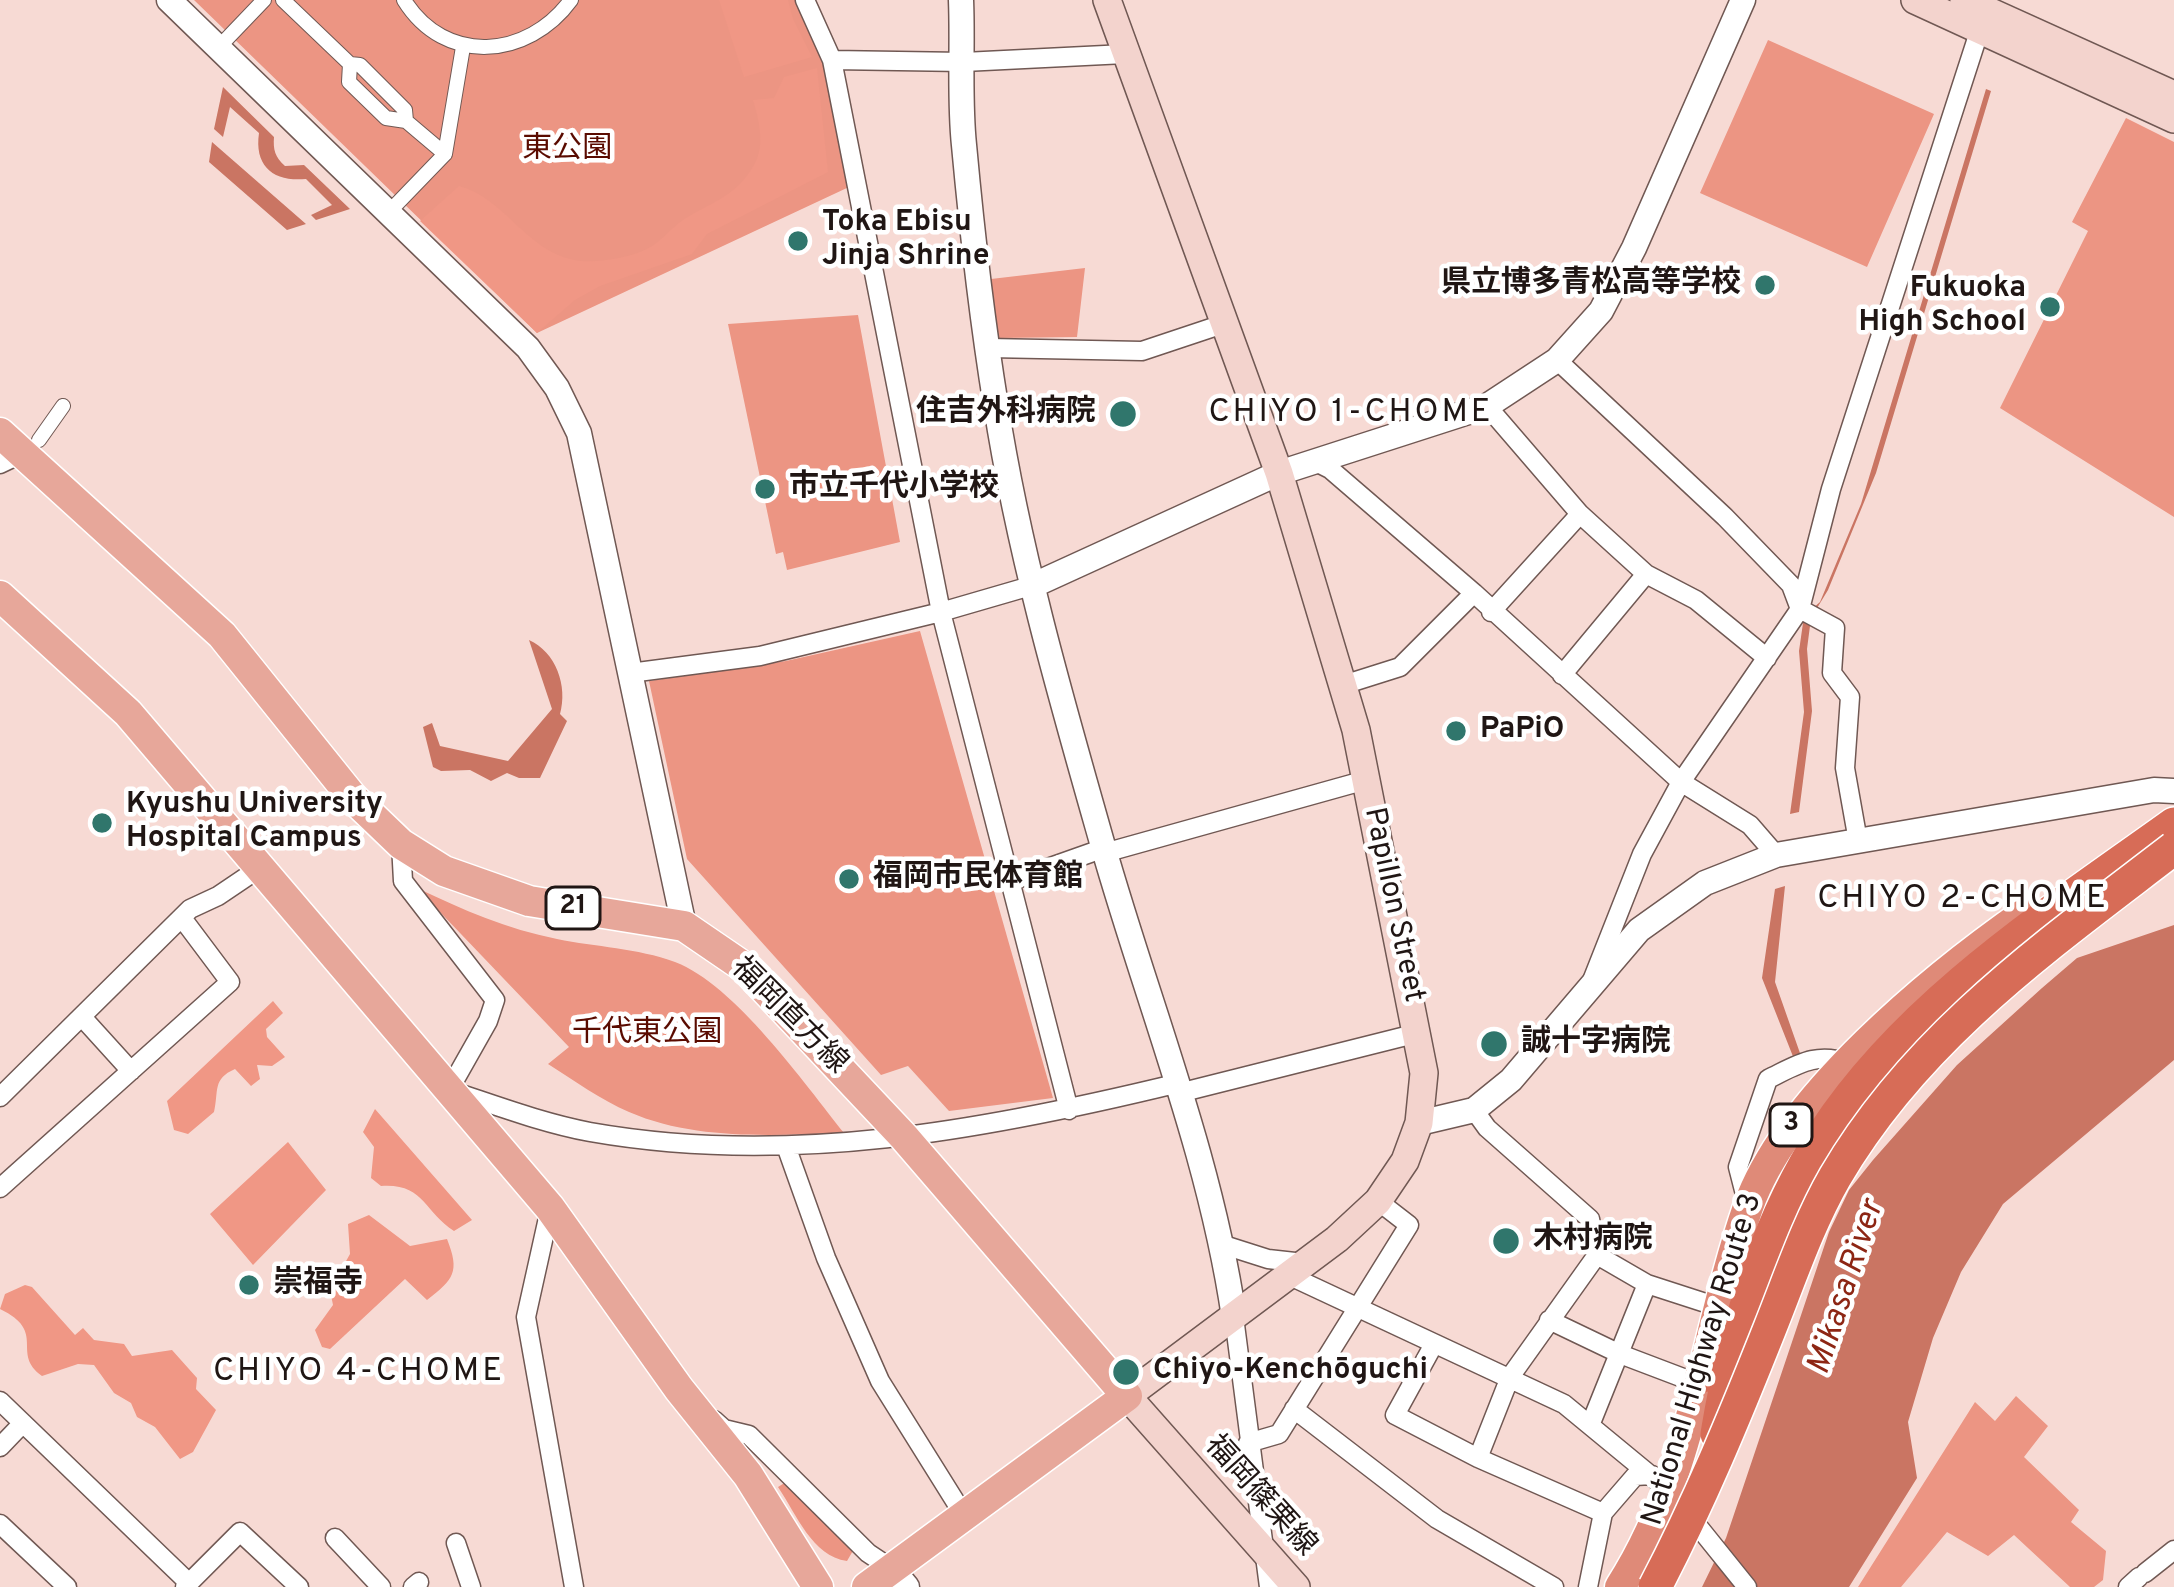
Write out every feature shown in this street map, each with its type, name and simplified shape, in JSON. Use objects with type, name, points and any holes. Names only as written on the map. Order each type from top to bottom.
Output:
[{"type":"highway","name":"National Highway Route 3","points":[[1620,1587],[1648,1542],[1661,1483],[1701,1380],[1718,1307],[1794,1121],[1849,1063],[1990,937],[2174,820]]},
{"type":"highway","points":[[1701,1380],[1724,1337],[1757,1209],[1844,1089],[1996,954],[2174,820]]},
{"type":"highway","points":[[1711,1493],[1717,1428],[1762,1259],[1806,1164],[1844,1106],[1881,1061],[1946,998],[2174,820]]},
{"type":"highway","points":[[1659,1587],[1710,1481],[1825,1202],[1856,1150],[1910,1079],[1967,1019],[2174,850]]},
{"type":"highway","name":"National Highway Route 3","points":[[1659,1587],[1697,1526],[1711,1493],[1800,1236],[1847,1150],[1884,1096],[1949,1023],[2174,861]]},
{"type":"main road","name":"Papillon Street","points":[[889,1581],[965,1517],[1234,1317],[1378,1201],[1405,1161],[1419,1123],[1424,1073],[1418,1033],[1343,685],[1279,473],[1107,0]]},
{"type":"main road","points":[[1915,0],[1989,14],[2174,95]]},
{"type":"main road","points":[[1964,0],[2174,119]]},
{"type":"main road","name":"福岡直方線","points":[[15,447],[222,635],[353,799],[401,844],[444,871],[529,901],[684,926],[744,967],[904,1136],[1127,1396]]},
{"type":"main road","points":[[0,596],[128,713],[550,1208],[679,1389],[748,1475],[818,1587]]},
{"type":"main road","name":"福岡篠栗線","points":[[1127,1396],[1297,1587]]},
{"type":"street","points":[[169,0],[528,348],[557,388],[579,433],[684,926]]},
{"type":"street","points":[[218,48],[264,0]]},
{"type":"street","points":[[283,0],[350,64],[360,65],[405,110],[406,121],[446,154]]},
{"type":"street","points":[[404,0],[431,30],[463,47],[510,45],[557,20],[571,0]]},
{"type":"street","points":[[805,0],[832,60],[940,612],[1069,1110]]},
{"type":"street","points":[[962,0],[963,140],[996,407],[1034,584],[1105,851],[1181,1087],[1224,1245],[1269,1587]]},
{"type":"street","points":[[630,673],[760,656],[1034,584],[1312,460],[1487,406],[1557,360],[1600,310],[1634,248],[1743,0]]},
{"type":"street","points":[[1590,988],[1642,854],[1681,782],[1799,608],[1831,488],[1989,14]]},
{"type":"street","points":[[388,213],[446,154],[463,47]]},
{"type":"street","points":[[832,60],[964,62],[1125,54]]},
{"type":"street","points":[[989,348],[1142,351],[1226,322]]},
{"type":"street","points":[[1557,360],[1725,517],[1791,585],[1799,608],[1835,628],[1832,673],[1850,697],[1845,767],[1858,841]]},
{"type":"street","points":[[15,447],[63,406]]},
{"type":"street","points":[[1487,406],[1580,514],[1646,574],[1696,600],[1767,658]]},
{"type":"street","points":[[1312,460],[1330,470],[1474,593],[1681,782],[1750,826],[1777,855]]},
{"type":"street","points":[[1491,612],[1580,514]]},
{"type":"street","points":[[1562,675],[1646,574]]},
{"type":"street","points":[[1343,685],[1400,667],[1474,593]]},
{"type":"street","points":[[1011,880],[1366,780]]},
{"type":"street","points":[[1419,1123],[1474,1110],[1511,1080],[1639,930],[1705,884],[1777,855],[2154,790],[2174,791]]},
{"type":"street","points":[[401,844],[403,881],[495,1000],[449,1090],[587,1132],[670,1142],[786,1146],[904,1136],[1069,1110],[1418,1033]]},
{"type":"street","points":[[0,1097],[182,917],[261,867]]},
{"type":"street","points":[[0,1188],[230,982],[182,917]]},
{"type":"street","points":[[82,1017],[130,1071]]},
{"type":"street","points":[[1757,1209],[1738,1167],[1768,1079],[1828,1056],[1849,1063]]},
{"type":"street","points":[[1474,1110],[1487,1128],[1590,1219],[1597,1255],[1510,1377],[1478,1458]]},
{"type":"street","points":[[786,1146],[826,1258],[880,1382],[965,1517]]},
{"type":"street","points":[[1248,1444],[1279,1434],[1409,1225],[1378,1201]]},
{"type":"street","points":[[550,1208],[526,1317],[574,1587]]},
{"type":"street","points":[[1224,1245],[1296,1269],[1357,1309],[1564,1404],[1661,1483],[1748,1587]]},
{"type":"street","points":[[1597,1255],[1647,1284],[1718,1307]]},
{"type":"street","points":[[1591,1423],[1647,1284]]},
{"type":"street","points":[[1549,1321],[1620,1354],[1701,1380]]},
{"type":"street","points":[[1434,1344],[1395,1415],[1478,1458],[1604,1513]]},
{"type":"street","points":[[679,1389],[724,1429],[749,1435],[868,1553],[889,1581]]},
{"type":"street","points":[[0,1401],[187,1585],[240,1532],[299,1587]]},
{"type":"street","points":[[1294,1409],[1437,1519],[1554,1587]]},
{"type":"street","points":[[0,1447],[23,1423]]},
{"type":"street","points":[[1588,1587],[1604,1513],[1635,1476],[1661,1483]]},
{"type":"street","points":[[0,1524],[67,1587]]},
{"type":"street","points":[[335,1538],[381,1587]]},
{"type":"street","points":[[455,1543],[471,1587]]},
{"type":"street","points":[[2137,1579],[2174,1550]]},
{"type":"green space","name":"東公園","points":[[194,0],[800,0],[831,78],[849,187],[537,333]]},
{"type":"green space","points":[[1768,40],[1934,114],[1867,267],[1700,193]]},
{"type":"green space","points":[[2126,118],[2174,142],[2174,517],[2000,408],[2088,231],[2072,222]]},
{"type":"green space","points":[[1085,268],[1077,337],[998,338],[991,279]]},
{"type":"green space","points":[[858,315],[900,542],[787,570],[783,552],[776,554],[728,324]]},
{"type":"green space","name":"福岡市民体育館","points":[[920,631],[1053,1098],[949,1111],[908,1066],[881,1075],[687,859],[649,681],[786,661]]},
{"type":"green space","name":"千代東公園","points":[[417,888],[520,930],[646,954],[698,974],[767,1037],[844,1133],[763,1135],[681,1128],[629,1112],[598,1096],[548,1064],[569,1047]]},
{"type":"green space","points":[[2016,1396],[2048,1426],[2024,1457],[2079,1510],[2071,1522],[2106,1551],[2103,1580],[2094,1587],[2070,1587],[2014,1535],[1988,1556],[1947,1532],[1901,1587],[1858,1587],[1975,1402],[1995,1421]]},
{"type":"green space","points":[[786,1482],[854,1549],[847,1561],[824,1551],[806,1533],[778,1487]]},
{"type":"shaded area","points":[[719,0],[788,0],[812,57],[744,77]]},
{"type":"shaded area","points":[[817,68],[828,172],[707,234],[692,254],[600,286],[575,300],[537,333],[420,221],[459,186],[489,201],[557,254],[591,261],[640,252],[740,184],[760,148],[753,100],[774,98],[784,77]]},
{"type":"shaded area","points":[[273,1001],[283,1013],[266,1029],[267,1037],[285,1057],[272,1066],[257,1065],[260,1079],[251,1086],[235,1069],[228,1073],[218,1086],[214,1112],[188,1134],[174,1130],[167,1101]]},
{"type":"shaded area","points":[[375,1109],[472,1220],[454,1231],[415,1194],[381,1186],[371,1178],[374,1147],[363,1132]]},
{"type":"shaded area","points":[[288,1142],[326,1190],[253,1265],[210,1214]]},
{"type":"shaded area","points":[[369,1215],[410,1246],[447,1239],[452,1274],[427,1300],[405,1279],[330,1349],[322,1347],[315,1330],[333,1305],[330,1290],[350,1254],[348,1224]]},
{"type":"shaded area","points":[[25,1285],[75,1335],[83,1328],[94,1340],[124,1344],[132,1356],[172,1350],[197,1378],[196,1389],[216,1410],[193,1452],[180,1459],[155,1427],[137,1417],[131,1403],[114,1393],[94,1365],[78,1364],[42,1376],[29,1359],[22,1326],[0,1309],[5,1294]]},
{"type":"water","points":[[223,87],[274,137],[275,153],[285,166],[304,165],[350,209],[316,220],[311,215],[332,205],[306,179],[284,178],[269,170],[260,155],[259,133],[230,107],[223,137],[214,129]]},
{"type":"water","points":[[1986,89],[1991,91],[1876,473],[1828,590],[1811,618],[1807,649],[1812,711],[1799,812],[1790,814],[1804,712],[1799,651],[1804,616],[1820,602],[1861,504]]},
{"type":"water","points":[[212,142],[306,224],[287,230],[209,162]]},
{"type":"water","points":[[529,640],[558,671],[560,714],[567,721],[540,778],[507,773],[491,781],[470,770],[433,767],[423,727],[432,723],[440,746],[508,761],[552,709]]},
{"type":"water","points":[[1785,886],[1775,982],[1801,1056],[1794,1059],[1762,978],[1775,889]]},
{"type":"water","name":"Mikasa River","points":[[2174,925],[2174,1060],[2003,1204],[1961,1272],[1933,1338],[1908,1422],[1917,1478],[1849,1587],[1702,1587],[1726,1538],[1829,1232],[1849,1190],[1957,1065],[2077,958]]},
{"type":"place","name":"Toka Ebisu Jinja Shrine","points":[[798,241]]},
{"type":"place","name":"県立博多青松高等学校","points":[[1765,285]]},
{"type":"place","name":"Fukuoka High School","points":[[2050,307]]},
{"type":"place","name":"住吉外科病院","points":[[1123,414]]},
{"type":"place","name":"市立千代小学校","points":[[765,489]]},
{"type":"place","name":"PaPiO","points":[[1456,731]]},
{"type":"place","name":"Kyushu University Hospital Campus","points":[[102,823]]},
{"type":"place","name":"福岡市民体育館","points":[[849,879]]},
{"type":"place","name":"誠十字病院","points":[[1494,1044]]},
{"type":"place","name":"木村病院","points":[[1506,1241]]},
{"type":"place","name":"崇福寺","points":[[249,1285]]},
{"type":"place","name":"Chiyo-Kenchōguchi","points":[[1126,1372]]},
{"type":"district","name":"CHIYO 1-CHOME","points":[[1351,414]]},
{"type":"district","name":"CHIYO 2-CHOME","points":[[1963,900]]},
{"type":"district","name":"CHIYO 4-CHOME","points":[[359,1373]]}]
